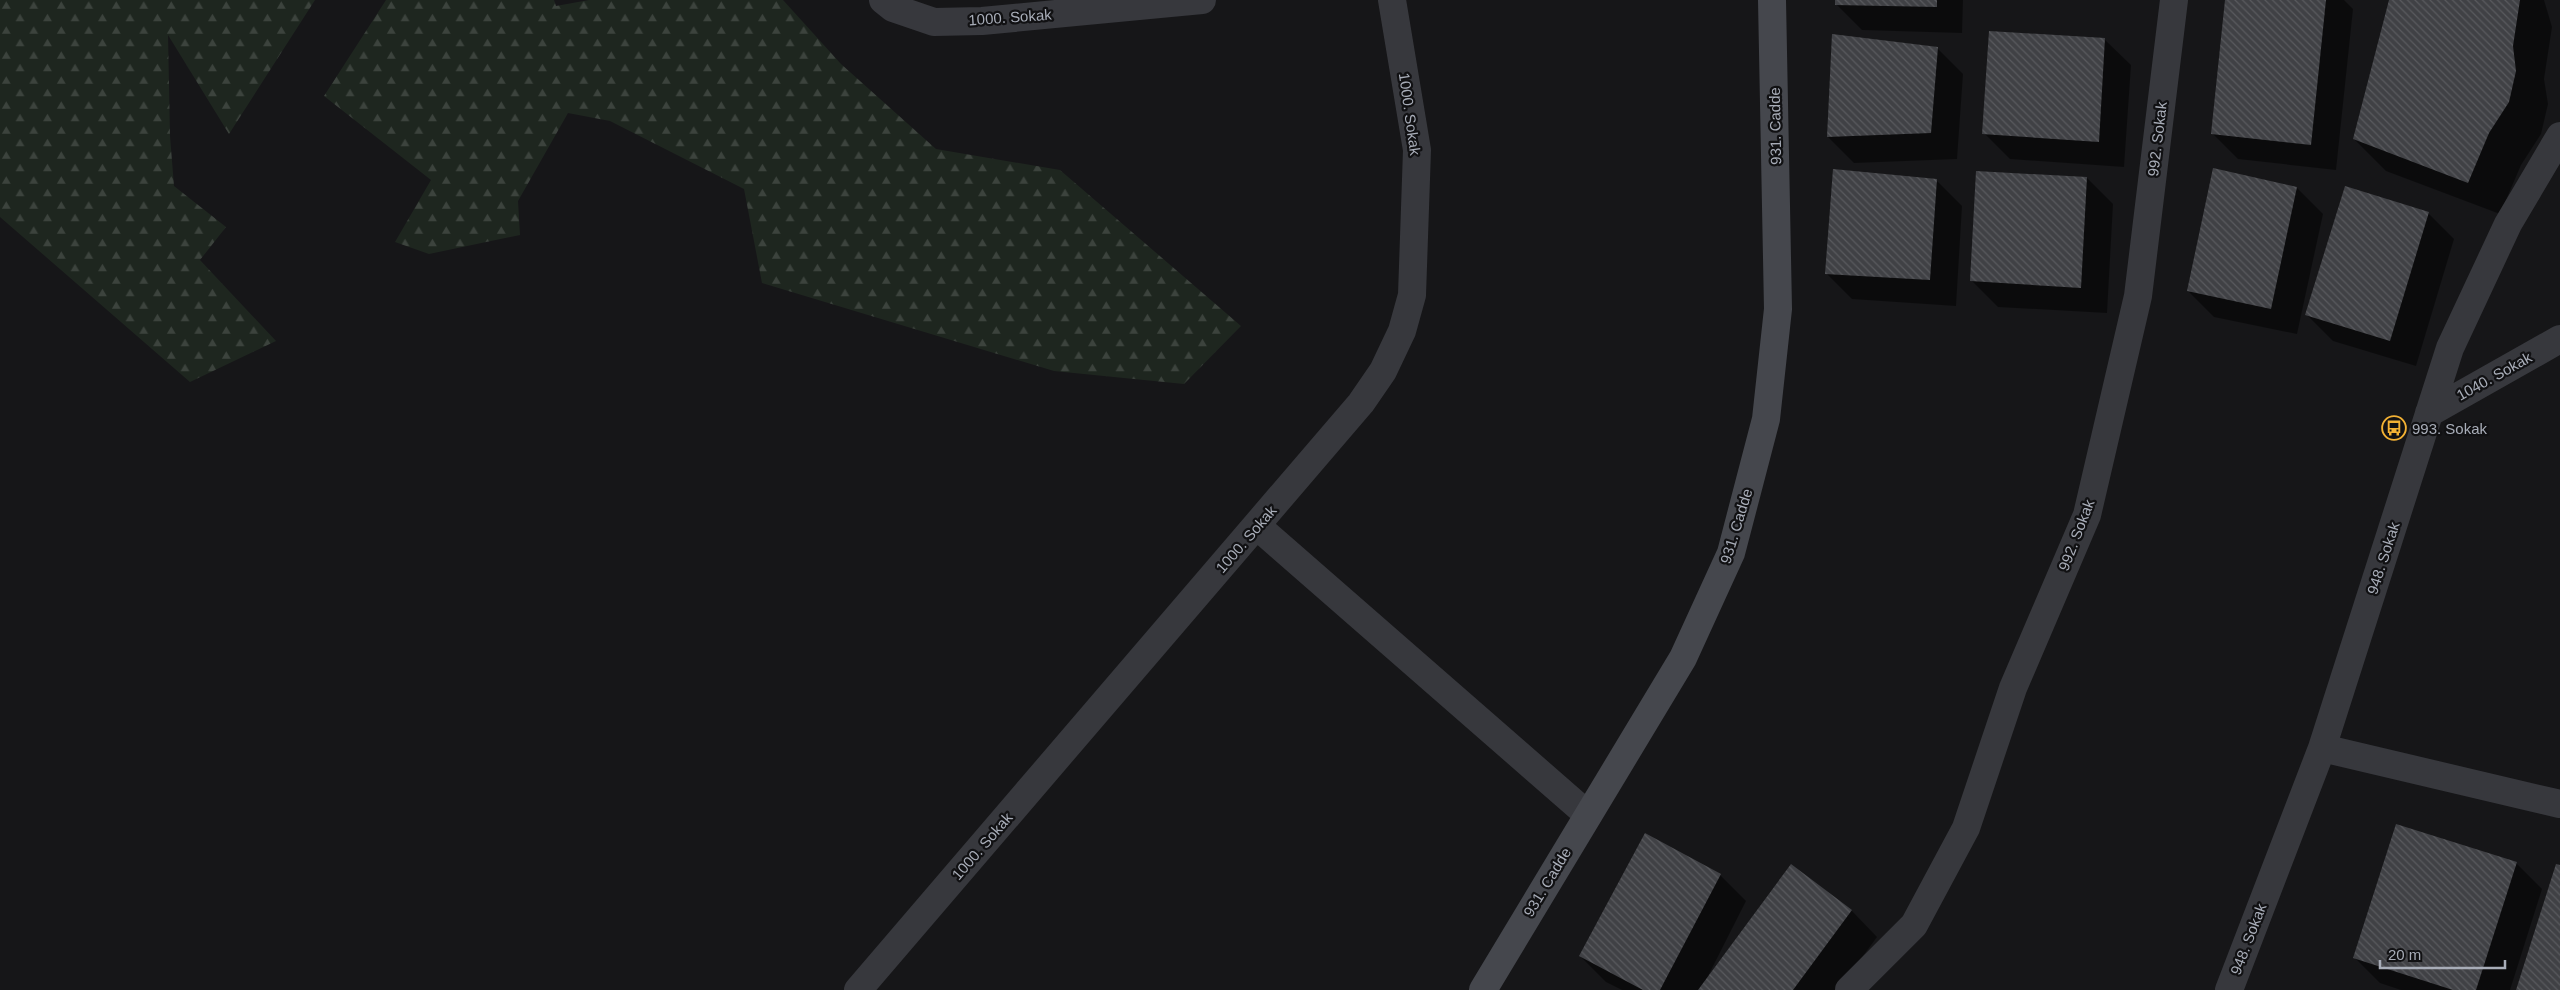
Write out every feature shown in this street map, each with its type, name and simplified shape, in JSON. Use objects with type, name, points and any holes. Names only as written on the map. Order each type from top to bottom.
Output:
[{"type":"main road","name":"931. Cadde","points":[[1483,990],[1683,658],[1731,553],[1766,419],[1778,309],[1772,0]]},
{"type":"street","name":"1000. Sokak","points":[[883,0],[893,8],[934,22],[982,21],[1202,0]]},
{"type":"street","name":"1000. Sokak","points":[[858,990],[1361,404],[1383,371],[1402,331],[1412,295],[1417,150],[1392,0]]},
{"type":"street","name":"992. Sokak","points":[[1849,990],[1914,925],[1966,828],[2014,688],[2087,515],[2138,296],[2174,0]]},
{"type":"street","name":"948. Sokak","points":[[2229,990],[2322,748],[2450,348],[2508,224],[2560,136]]},
{"type":"street","name":"1040. Sokak","points":[[2429,413],[2560,339]]},
{"type":"street","points":[[1257,526],[1588,815]]},
{"type":"street","points":[[2322,748],[2560,804]]},
{"type":"green space","points":[[0,0],[315,0],[229,134],[168,35],[170,136],[174,186],[226,227],[200,260],[276,341],[190,382],[0,217]]},
{"type":"green space","points":[[386,0],[554,0],[556,6],[589,0],[783,0],[841,64],[936,149],[1060,170],[1241,326],[1184,384],[1054,371],[762,283],[744,189],[610,121],[568,113],[518,201],[520,235],[429,254],[395,242],[431,180],[324,96]]},
{"type":"building","points":[[1835,0],[1937,0],[1937,7],[1835,5]]},
{"type":"building","points":[[2225,0],[2326,0],[2311,145],[2211,134]]},
{"type":"building","points":[[2389,0],[2520,0],[2513,46],[2516,71],[2509,102],[2489,133],[2468,183],[2353,139]]},
{"type":"building","points":[[1989,31],[2105,38],[2099,142],[1982,134]]},
{"type":"building","points":[[1832,34],[1938,47],[1931,133],[1827,137]]},
{"type":"building","points":[[2213,168],[2297,187],[2271,309],[2187,291]]},
{"type":"building","points":[[1833,169],[1937,179],[1930,280],[1825,274]]},
{"type":"building","points":[[1976,171],[2087,177],[2081,288],[1970,281]]},
{"type":"building","points":[[2345,186],[2429,212],[2390,341],[2305,315]]},
{"type":"building","points":[[2396,824],[2517,862],[2476,990],[2453,990],[2353,958]]},
{"type":"building","points":[[1645,833],[1721,874],[1660,990],[1643,990],[1579,956]]},
{"type":"building","points":[[1791,864],[1852,910],[1793,990],[1698,990]]},
{"type":"building","points":[[2556,864],[2560,865],[2560,990],[2516,990]]},
{"type":"place","name":"993. Sokak","points":[[2394,428]]}]
